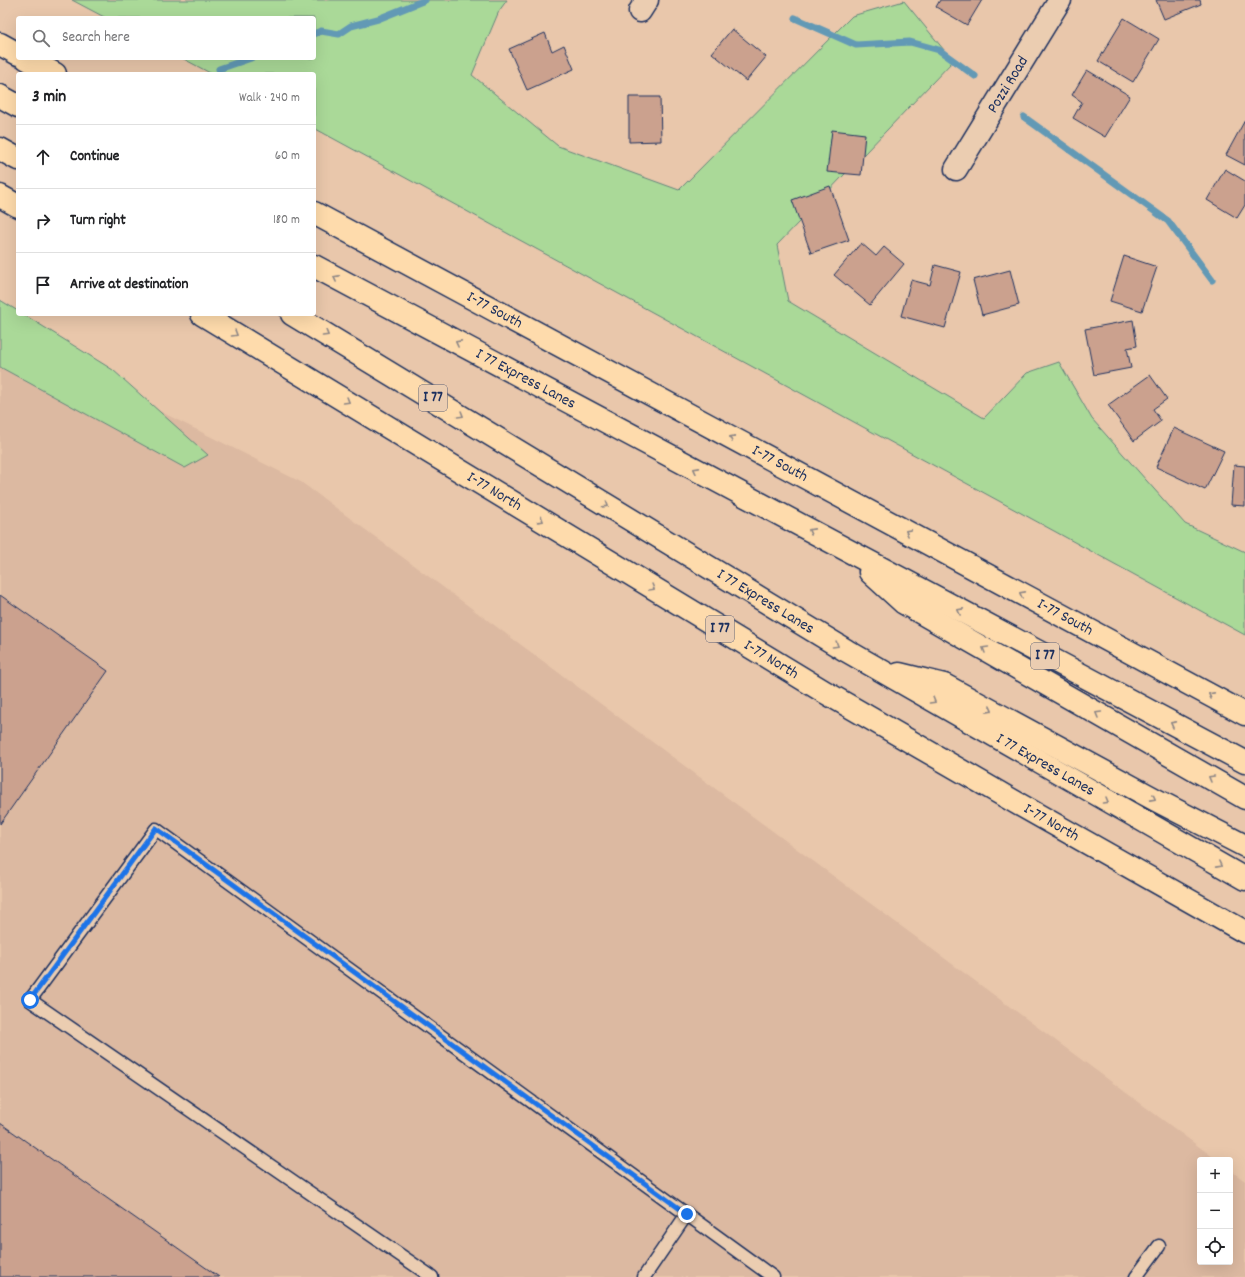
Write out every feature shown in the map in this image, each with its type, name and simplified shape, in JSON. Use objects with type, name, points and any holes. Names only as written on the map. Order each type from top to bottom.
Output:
[{"type":"highway","points":[[0,44],[16,53]]},
{"type":"highway","points":[[30,60],[51,72]]},
{"type":"highway","points":[[0,96],[16,105]]},
{"type":"highway","points":[[0,149],[16,158]]},
{"type":"highway","points":[[0,196],[16,205]]},
{"type":"highway","name":"I-77 South","points":[[316,214],[1245,714]]},
{"type":"highway","name":"I 77 Express Lanes","points":[[316,267],[1245,762]]},
{"type":"highway","name":"I-77 North","points":[[205,316],[823,691],[1042,818],[1245,932]]},
{"type":"highway","name":"I 77 Express Lanes","points":[[295,316],[457,413],[657,538],[875,668],[1245,879]]},
{"type":"highway","points":[[845,550],[904,603],[1245,798]]},
{"type":"highway","points":[[875,668],[944,685],[1156,800],[1245,846]]},
{"type":"street","name":"Pozzi Road","points":[[956,169],[1060,0]]},
{"type":"lane","points":[[432,1277],[30,1000],[156,828],[773,1277]]},
{"type":"lane","points":[[644,1277],[687,1214]]},
{"type":"lane","points":[[1136,1277],[1159,1246]]},
{"type":"shaded area","points":[[0,331],[301,482],[1213,1157],[1197,1157],[1197,1265],[1233,1265],[1233,1172],[1245,1181],[1245,1277],[0,1277]]},
{"type":"green space","points":[[72,0],[507,0],[499,11],[472,75],[558,146],[679,190],[852,16],[904,1],[953,61],[777,245],[788,301],[984,418],[1027,373],[1059,362],[1092,419],[1185,524],[1245,552],[1245,635],[316,129],[316,72],[208,72],[186,60],[316,60],[316,16],[102,16]]},
{"type":"green space","points":[[0,300],[16,310],[16,316],[26,316],[113,370],[208,455],[185,468],[0,367]]},
{"type":"building","points":[[940,0],[982,0],[967,25],[936,7]]},
{"type":"building","points":[[1156,0],[1200,0],[1201,4],[1164,19]]},
{"type":"building","points":[[1124,18],[1159,39],[1133,82],[1098,61]]},
{"type":"building","points":[[732,29],[766,57],[746,81],[712,53]]},
{"type":"building","points":[[545,33],[552,51],[564,45],[574,69],[527,90],[509,49]]},
{"type":"building","points":[[1087,70],[1130,96],[1105,137],[1073,118],[1082,102],[1072,95]]},
{"type":"building","points":[[629,97],[660,97],[661,141],[629,142]]},
{"type":"building","points":[[1245,120],[1245,165],[1226,155]]},
{"type":"building","points":[[832,130],[865,134],[861,175],[827,172]]},
{"type":"building","points":[[1225,169],[1245,181],[1245,205],[1237,218],[1207,200]]},
{"type":"building","points":[[830,186],[849,240],[811,253],[792,200]]},
{"type":"building","points":[[861,243],[876,256],[884,247],[904,264],[870,305],[834,275]]},
{"type":"building","points":[[1124,256],[1157,267],[1142,311],[1110,301]]},
{"type":"building","points":[[935,265],[961,272],[945,328],[901,316],[911,280],[930,285]]},
{"type":"building","points":[[1010,270],[1019,305],[982,315],[973,280]]},
{"type":"building","points":[[1133,320],[1137,346],[1127,348],[1131,368],[1094,375],[1085,329]]},
{"type":"building","points":[[1150,375],[1167,399],[1153,409],[1161,421],[1134,441],[1108,405]]},
{"type":"building","points":[[1174,428],[1224,451],[1205,490],[1156,467]]},
{"type":"building","points":[[1234,465],[1245,466],[1245,506],[1231,505]]},
{"type":"building","points":[[0,595],[108,671],[0,824]]},
{"type":"building","points":[[0,1123],[219,1277],[0,1277]]},
{"type":"waterway","points":[[316,33],[321,31],[339,34],[351,26],[378,19],[425,0]]},
{"type":"waterway","points":[[795,18],[856,45],[910,42],[939,50],[975,76]]},
{"type":"waterway","points":[[219,69],[245,60]]},
{"type":"waterway","points":[[1024,117],[1168,221],[1212,280]]},
{"type":"route","points":[[30,1000],[156,828],[687,1214]]}]
